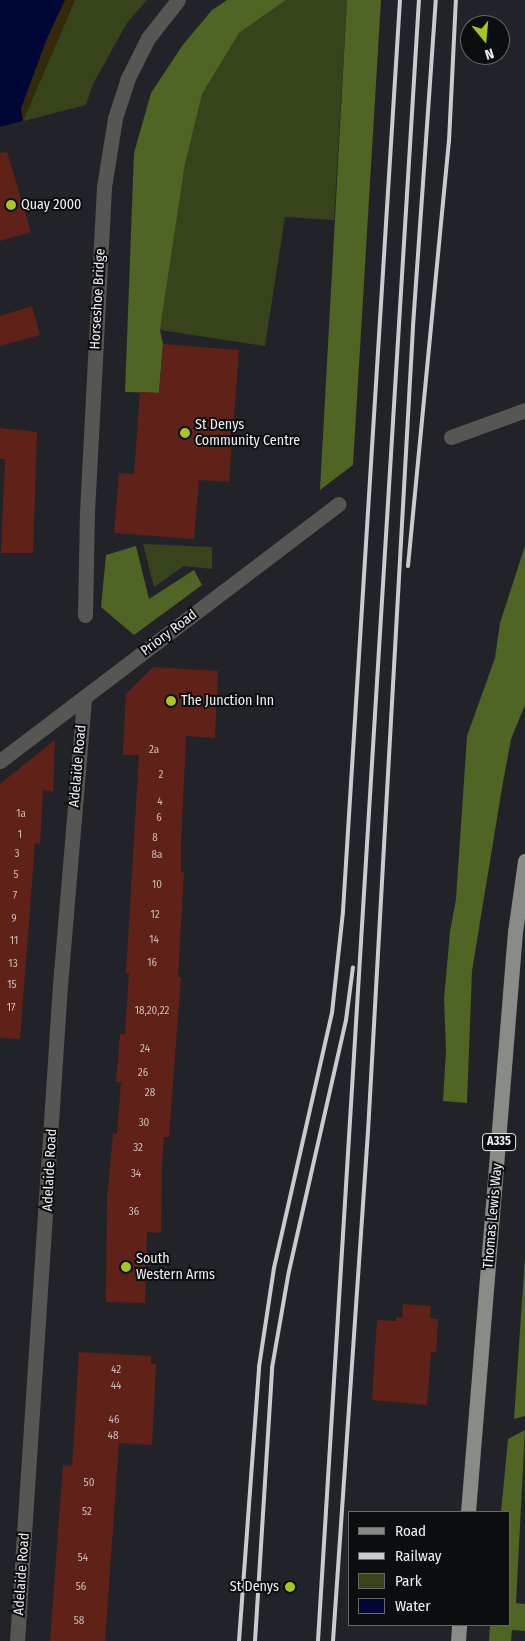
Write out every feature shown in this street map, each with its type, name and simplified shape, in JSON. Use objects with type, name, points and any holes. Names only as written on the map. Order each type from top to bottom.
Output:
[{"type":"main road","name":"Thomas Lewis Way","points":[[468,1511],[514,942],[525,861]]},
{"type":"main road","points":[[458,1641],[459,1626]]},
{"type":"street","name":"Horseshoe Bridge","points":[[84,615],[87,502],[108,161],[115,118],[127,80],[148,38],[178,0]]},
{"type":"street","points":[[451,437],[525,410]]},
{"type":"street","name":"Priory Road","points":[[0,761],[339,504]]},
{"type":"street","name":"Adelaide Road","points":[[17,1641],[60,985],[84,698]]},
{"type":"green space","points":[[0,0],[65,0],[48,36],[23,120],[75,0],[147,0],[127,23],[93,84],[86,105],[0,127]]},
{"type":"green space","points":[[227,0],[286,0],[239,33],[202,94],[185,164],[160,330],[163,344],[159,393],[125,392],[134,153],[151,93],[182,46],[212,10]]},
{"type":"green space","points":[[286,0],[347,0],[334,220],[285,217],[265,346],[160,330],[185,164],[202,93],[239,33]]},
{"type":"green space","points":[[347,0],[381,0],[353,465],[320,490]]},
{"type":"green space","points":[[143,544],[212,547],[212,569],[184,566],[154,587]]},
{"type":"green space","points":[[136,546],[149,599],[194,570],[202,585],[134,635],[101,607],[106,555]]},
{"type":"green space","points":[[525,546],[525,705],[511,739],[472,971],[467,1103],[443,1101],[446,1050],[444,999],[450,932],[456,899],[467,736],[495,658],[500,623]]},
{"type":"green space","points":[[525,1257],[525,1416],[514,1419]]},
{"type":"green space","points":[[525,1430],[516,1603],[525,1604],[525,1631],[512,1630],[511,1641],[489,1641],[490,1626],[510,1626],[510,1511],[501,1511],[508,1439]]},
{"type":"sand","points":[[65,0],[75,0],[23,121],[21,109],[48,36]]},
{"type":"water","points":[[0,0],[65,0],[48,36],[21,109],[23,121],[0,127]]},
{"type":"building","name":"Quay 2000","points":[[7,152],[31,232],[0,241],[0,153]]},
{"type":"building","points":[[32,306],[40,335],[0,346],[0,316]]},
{"type":"building","name":"St Denys Community Centre","points":[[163,344],[239,350],[229,482],[199,480],[194,539],[114,533],[119,473],[134,474],[140,392],[159,393]]},
{"type":"building","points":[[0,428],[37,432],[33,553],[1,553],[5,459],[0,459]]},
{"type":"building","points":[[153,667],[218,671],[215,738],[186,736],[181,844],[181,872],[184,872],[178,977],[181,977],[169,1137],[164,1137],[161,1233],[147,1232],[145,1303],[106,1302],[107,1199],[113,1133],[117,1134],[121,1082],[116,1082],[120,1034],[125,1034],[129,973],[126,973],[139,755],[123,755],[126,694]]},
{"type":"building","points":[[55,740],[53,792],[43,790],[40,844],[35,843],[20,1039],[0,1038],[0,784]]},
{"type":"building","points":[[403,1304],[431,1306],[430,1318],[438,1319],[436,1352],[431,1352],[427,1405],[372,1400],[377,1320],[396,1321],[396,1317],[402,1318]]},
{"type":"building","points":[[79,1352],[151,1356],[151,1364],[156,1364],[152,1445],[119,1443],[105,1641],[50,1641],[63,1465],[72,1466]]},
{"type":"railway","points":[[239,1641],[259,1367],[274,1268],[332,1013],[343,911],[400,0]]},
{"type":"railway","points":[[318,1641],[419,0]]},
{"type":"railway","points":[[333,1641],[368,1132],[413,326],[436,0]]},
{"type":"railway","points":[[408,566],[449,141],[456,0]]},
{"type":"railway","points":[[255,1641],[272,1368],[289,1271],[346,1020],[353,967]]},
{"type":"place","name":"Quay 2000","points":[[11,205]]},
{"type":"place","name":"St Denys Community Centre","points":[[185,433]]},
{"type":"place","name":"The Junction Inn","points":[[171,701]]},
{"type":"place","name":"South Western Arms","points":[[126,1267]]},
{"type":"place","name":"St Denys","points":[[290,1587]]}]
